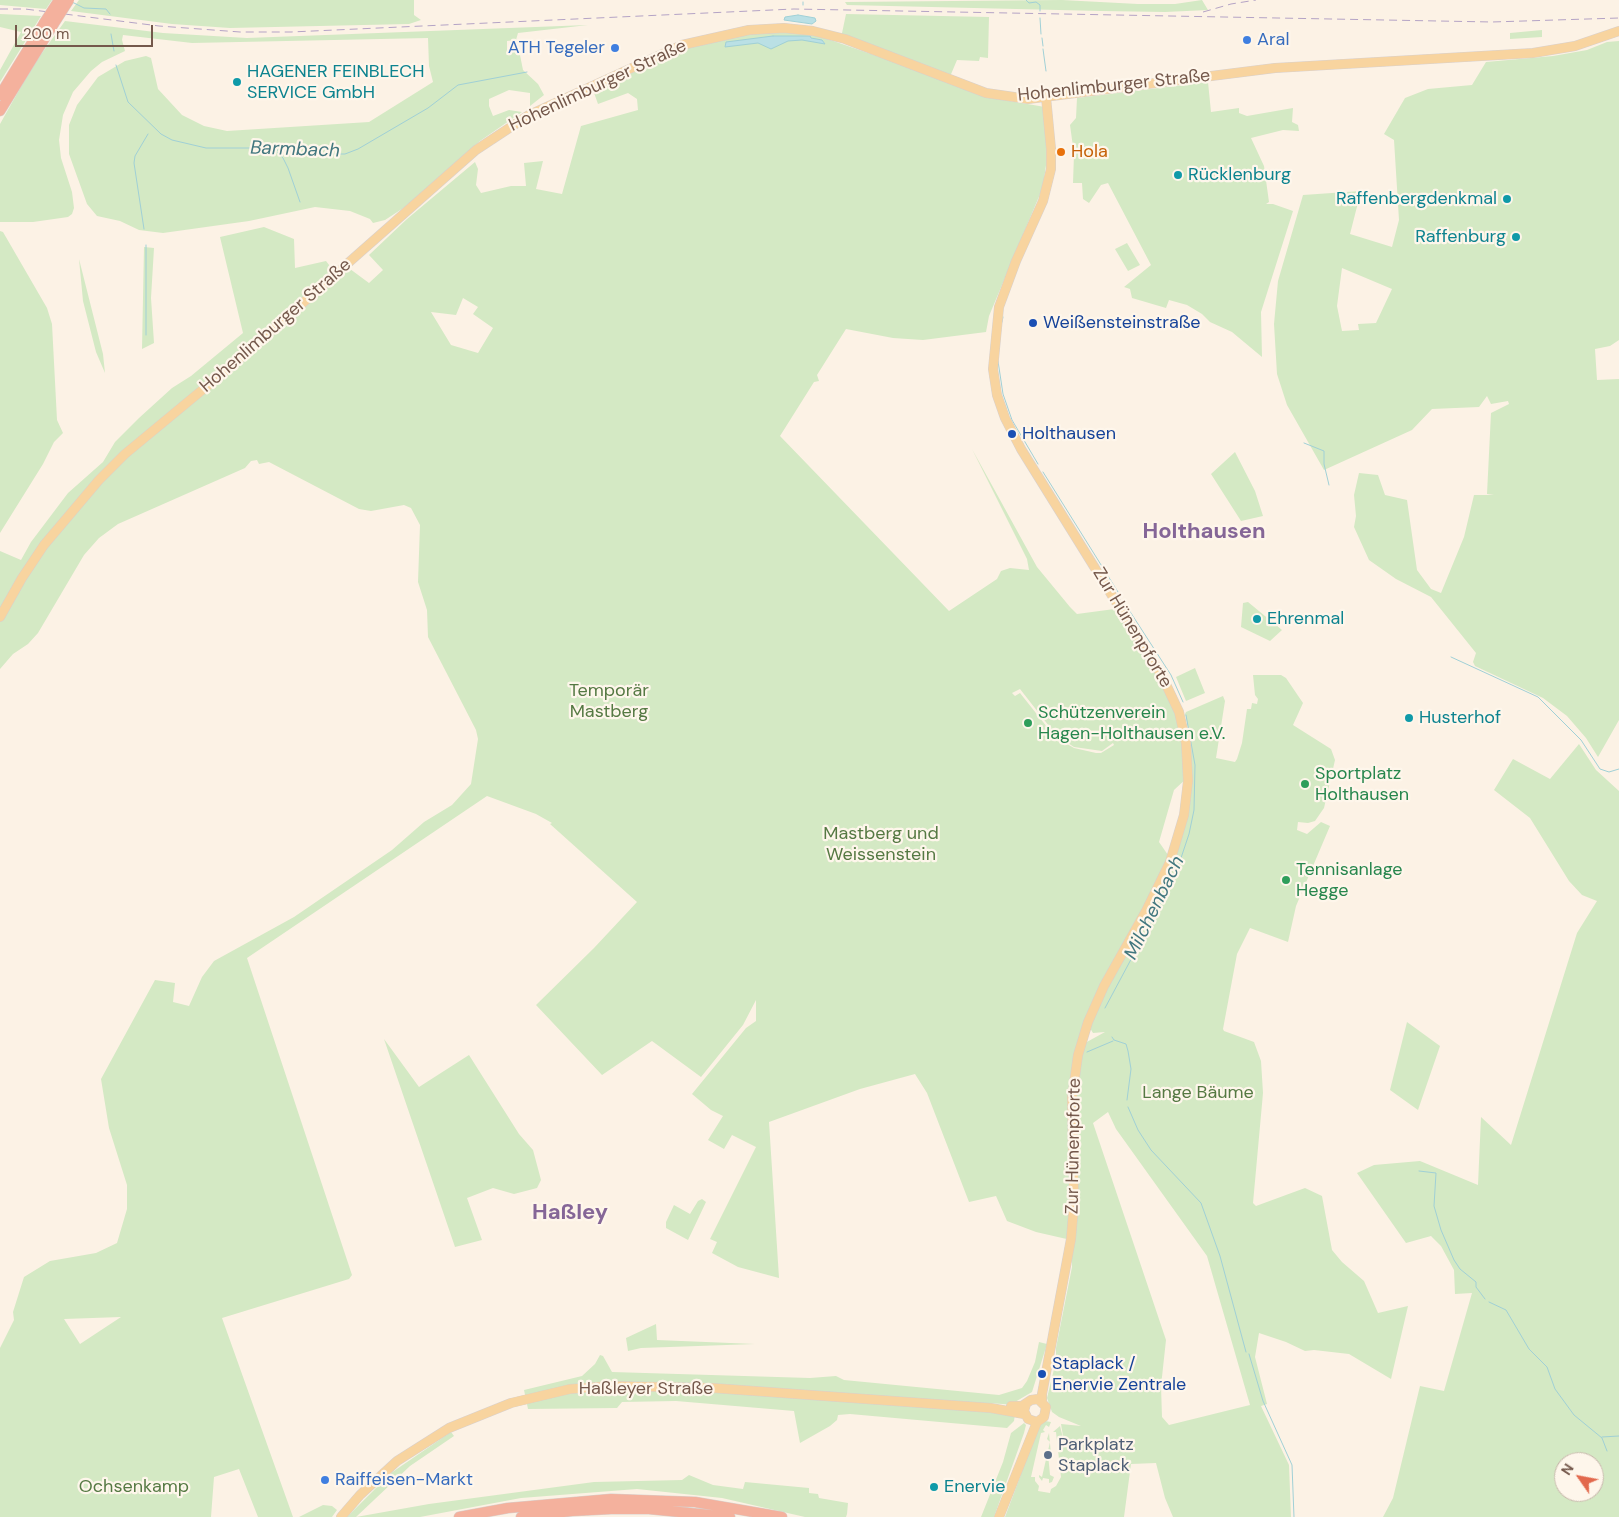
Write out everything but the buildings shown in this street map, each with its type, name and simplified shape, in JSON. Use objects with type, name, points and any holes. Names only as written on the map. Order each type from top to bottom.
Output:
[{"type":"highway","points":[[0,112],[59,0]]},
{"type":"highway","points":[[0,95],[48,24],[69,0]]},
{"type":"highway","points":[[459,1517],[508,1508],[580,1500],[649,1499],[728,1507],[782,1517]]},
{"type":"highway","points":[[521,1517],[611,1509],[658,1510],[730,1517]]},
{"type":"main road","name":"Hohenlimburger Straße","points":[[0,617],[22,578],[44,545],[77,504],[125,454],[236,362],[476,150],[530,114],[682,45],[749,30],[784,28],[813,31],[845,39],[986,92],[1012,98],[1046,97],[1275,68],[1533,53],[1575,46],[1619,32]]},
{"type":"main road","name":"Zur Hünenpforte","points":[[1042,1402],[1071,1239],[1074,1203],[1072,1112],[1078,1055],[1088,1022],[1100,994],[1146,911],[1170,862],[1184,815],[1188,781],[1186,743],[1179,712],[1162,676],[1021,448],[1005,418],[997,395],[993,369],[999,308],[1021,249],[1043,201],[1051,169],[1052,149],[1046,97]]},
{"type":"main road","name":"Zur Hünenpforte","points":[[1029,1402],[1051,1348]]},
{"type":"main road","name":"Haßleyer Straße","points":[[341,1517],[383,1473],[412,1450],[449,1428],[511,1403],[570,1389],[611,1386],[671,1386],[990,1408],[1017,1406],[1029,1402]]},
{"type":"main road","points":[[1000,1517],[1037,1422],[1042,1419],[1046,1412],[1042,1402],[1029,1402],[1026,1416],[1026,1433],[1013,1482]]},
{"type":"main road","name":"Haßleyer Straße","points":[[990,1408],[1026,1416]]},
{"type":"main road","points":[[1026,1416],[1037,1422]]},
{"type":"green space","points":[[0,0],[52,0],[46,9],[0,5]]},
{"type":"green space","points":[[79,0],[414,0],[414,15],[421,20],[409,24],[230,28],[172,24],[71,11]]},
{"type":"green space","points":[[1062,0],[1175,4],[1202,0],[1208,10],[1165,12],[1101,11],[847,5],[845,2]]},
{"type":"green space","points":[[0,14],[41,16],[0,82],[0,70],[21,32],[0,27]]},
{"type":"green space","points":[[846,14],[989,17],[988,58],[980,57],[979,61],[957,60],[949,79],[841,38]]},
{"type":"green space","points":[[65,21],[163,33],[247,38],[588,25],[518,33],[516,40],[507,41],[507,52],[517,52],[520,55],[523,70],[538,84],[544,95],[530,106],[530,93],[509,90],[489,99],[489,106],[493,116],[509,110],[522,112],[480,141],[408,205],[385,220],[373,223],[370,219],[350,211],[315,207],[249,221],[163,233],[139,230],[120,221],[97,216],[87,204],[69,154],[69,125],[77,105],[98,77],[125,61],[146,56],[151,58],[158,89],[182,115],[204,126],[227,131],[369,122],[433,82],[429,66],[428,38],[192,43],[123,35],[122,40],[125,51],[102,62],[91,71],[73,92],[63,115],[59,140],[61,158],[72,192],[74,208],[72,214],[68,217],[33,222],[0,222],[0,124],[32,67]]},
{"type":"green space","points":[[1542,30],[1542,37],[1510,39],[1510,33]]},
{"type":"green space","points":[[766,31],[816,35],[1004,100],[1045,107],[1047,158],[1043,187],[989,316],[986,332],[923,340],[893,338],[846,329],[817,375],[819,381],[814,382],[780,436],[949,611],[997,579],[1001,571],[1010,568],[1029,570],[1027,559],[972,449],[1037,567],[1070,607],[1077,614],[1122,608],[1152,657],[1184,733],[1189,733],[1186,712],[1223,696],[1225,701],[1216,758],[1235,762],[1237,759],[1242,743],[1247,709],[1251,709],[1252,703],[1257,704],[1258,699],[1255,695],[1253,675],[1281,675],[1286,678],[1303,703],[1293,725],[1331,749],[1335,760],[1324,808],[1315,821],[1308,823],[1298,822],[1297,830],[1307,834],[1321,822],[1330,826],[1296,906],[1288,942],[1250,928],[1237,954],[1223,1029],[1254,1042],[1261,1061],[1263,1093],[1253,1203],[1256,1206],[1305,1188],[1322,1196],[1332,1250],[1342,1262],[1364,1281],[1378,1313],[1408,1306],[1391,1379],[1349,1354],[1314,1350],[1305,1351],[1259,1333],[1255,1357],[1267,1404],[1261,1406],[1289,1465],[1291,1517],[1173,1517],[1165,1498],[1156,1463],[1131,1464],[1124,1517],[1005,1517],[1020,1477],[1034,1430],[1045,1421],[1051,1422],[1049,1427],[1046,1425],[1043,1430],[1045,1432],[1041,1433],[1031,1477],[1035,1477],[1035,1481],[1039,1486],[1038,1491],[1050,1493],[1061,1477],[1056,1432],[1053,1432],[1060,1426],[1064,1442],[1061,1424],[1081,1426],[1052,1412],[1047,1398],[1056,1361],[1056,1348],[1072,1267],[1071,1240],[1036,1232],[1007,1221],[996,1196],[969,1202],[927,1093],[915,1074],[860,1089],[769,1122],[779,1278],[738,1267],[712,1253],[717,1242],[710,1239],[756,1147],[732,1135],[724,1149],[708,1140],[723,1116],[711,1110],[692,1094],[746,1028],[756,1021],[756,1000],[743,1025],[701,1077],[652,1041],[602,1075],[536,1005],[594,948],[637,902],[550,824],[552,823],[536,814],[487,796],[247,958],[352,1275],[349,1279],[222,1318],[293,1517],[258,1517],[239,1469],[214,1477],[211,1517],[0,1517],[0,1348],[14,1320],[13,1312],[24,1277],[50,1261],[96,1253],[117,1243],[127,1209],[127,1185],[109,1128],[101,1079],[155,980],[175,983],[173,1002],[189,1006],[202,977],[214,961],[294,917],[392,850],[424,822],[452,805],[471,784],[478,739],[476,730],[428,637],[427,610],[418,582],[420,525],[411,508],[404,505],[371,511],[359,509],[269,462],[259,464],[257,460],[251,461],[245,468],[118,524],[99,538],[84,555],[38,633],[28,644],[13,654],[0,669],[0,551],[21,560],[31,542],[68,493],[103,462],[115,442],[172,388],[191,376],[243,333],[220,237],[264,227],[294,239],[295,268],[326,261],[336,274],[346,266],[369,283],[383,270],[369,255],[407,219],[475,162],[478,169],[476,185],[481,193],[511,186],[526,186],[524,163],[543,161],[536,189],[562,194],[581,126],[638,110],[637,99],[628,93],[598,104],[593,90],[695,45]],"holes":[[[463,298],[478,307],[473,314],[493,328],[478,353],[451,345],[431,312],[456,315]],[[1020,689],[1056,735],[1074,747],[1102,751],[1113,743],[1114,745],[1101,753],[1074,748],[1055,737],[1020,693],[1015,696],[1012,693]],[[1188,777],[1166,878],[1098,1005],[1090,1028],[1093,1033],[1105,1032],[1085,1043],[1072,1098],[1090,1007],[1165,866],[1168,855],[1159,842],[1174,790]],[[1108,1112],[1116,1129],[1207,1256],[1250,1405],[1169,1425],[1162,1417],[1161,1386],[1166,1340],[1093,1123]],[[121,1317],[80,1344],[64,1319]]]},
{"type":"green space","points":[[1619,41],[1619,340],[1610,346],[1595,349],[1597,380],[1619,379],[1619,720],[1598,757],[1586,738],[1567,716],[1543,698],[1475,666],[1473,662],[1476,653],[1431,597],[1396,579],[1369,560],[1354,527],[1356,516],[1354,495],[1359,473],[1378,475],[1385,495],[1407,500],[1417,570],[1431,589],[1441,593],[1464,537],[1474,495],[1494,495],[1487,494],[1491,413],[1509,404],[1508,401],[1491,404],[1487,396],[1479,407],[1432,409],[1412,430],[1324,470],[1287,405],[1277,374],[1274,324],[1278,281],[1303,195],[1361,191],[1350,234],[1392,247],[1399,220],[1394,140],[1384,134],[1405,98],[1428,89],[1472,85],[1486,62],[1553,56],[1587,50],[1607,42]],"holes":[[[1342,268],[1392,289],[1376,323],[1358,324],[1359,330],[1342,331],[1337,306]]]},
{"type":"green space","points":[[1208,82],[1211,112],[1239,108],[1239,113],[1247,116],[1293,108],[1292,122],[1298,125],[1299,131],[1283,130],[1251,138],[1264,166],[1269,202],[1266,204],[1273,204],[1293,211],[1261,312],[1262,357],[1232,332],[1210,322],[1202,314],[1187,305],[1169,300],[1166,308],[1132,298],[1130,289],[1124,287],[1151,265],[1108,183],[1101,185],[1089,203],[1083,199],[1082,183],[1073,183],[1074,154],[1070,125],[1076,118],[1077,98]]},
{"type":"green space","points":[[0,231],[3,232],[47,308],[52,324],[57,420],[63,433],[54,442],[43,464],[0,533]]},
{"type":"green space","points":[[1127,243],[1140,265],[1128,271],[1115,249]]},
{"type":"green space","points":[[144,247],[154,248],[151,298],[154,343],[142,349]]},
{"type":"green space","points":[[79,259],[103,354],[105,373],[96,352],[83,301]]},
{"type":"green space","points":[[1235,452],[1255,491],[1263,516],[1241,521],[1211,474]]},
{"type":"green space","points":[[1248,602],[1282,630],[1270,641],[1241,627],[1243,603]]},
{"type":"green space","points":[[1195,668],[1205,693],[1186,701],[1176,677]]},
{"type":"green space","points":[[1579,744],[1596,770],[1619,791],[1619,1517],[1383,1517],[1393,1498],[1420,1386],[1444,1391],[1472,1293],[1455,1294],[1454,1270],[1441,1246],[1431,1236],[1406,1243],[1357,1173],[1374,1165],[1420,1161],[1478,1185],[1481,1117],[1511,1145],[1577,933],[1597,901],[1582,895],[1569,881],[1530,818],[1494,790],[1513,759],[1550,779]]},
{"type":"green space","points":[[1407,1022],[1440,1046],[1418,1110],[1390,1090]]},
{"type":"green space","points":[[384,1039],[419,1087],[469,1055],[519,1134],[533,1150],[541,1180],[537,1188],[514,1194],[493,1188],[467,1198],[482,1240],[455,1247]]},
{"type":"green space","points":[[702,1199],[706,1202],[688,1240],[666,1228],[666,1222],[674,1205],[690,1214],[698,1201]]},
{"type":"green space","points":[[656,1324],[657,1340],[755,1344],[641,1348],[628,1351],[626,1338]]},
{"type":"green space","points":[[1039,1342],[1047,1344],[1032,1392],[1015,1402],[1016,1405],[989,1403],[987,1411],[1015,1414],[1014,1421],[1007,1428],[850,1414],[838,1415],[837,1420],[830,1426],[800,1443],[794,1411],[676,1401],[622,1402],[617,1408],[528,1409],[524,1390],[582,1376],[595,1364],[600,1355],[603,1356],[612,1372],[810,1378],[836,1376],[844,1380],[999,1395],[1022,1388],[1035,1362]]},
{"type":"green space","points":[[1024,1423],[1026,1425],[1024,1433],[994,1517],[981,1517],[1003,1462],[1011,1433]]},
{"type":"green space","points":[[451,1432],[454,1436],[410,1466],[356,1517],[347,1517],[391,1473]]},
{"type":"green space","points":[[1050,1442],[1051,1454],[1048,1454],[1050,1475],[1054,1477],[1052,1482],[1049,1483],[1049,1479],[1043,1478],[1042,1481],[1039,1475],[1042,1477]]},
{"type":"green space","points":[[689,1475],[713,1485],[743,1489],[745,1482],[809,1488],[809,1493],[818,1494],[819,1498],[848,1503],[846,1517],[805,1517],[722,1498],[637,1489],[521,1498],[420,1517],[356,1517],[429,1504],[594,1482],[682,1480]]},
{"type":"green space","points":[[323,1505],[332,1506],[337,1510],[332,1517],[299,1517]]},
{"type":"water","points":[[798,15],[815,18],[816,21],[812,24],[784,20],[785,17]]},
{"type":"water","points":[[773,36],[810,36],[811,38],[822,40],[825,44],[802,40],[788,41],[771,49],[758,43],[725,47],[726,42]]},
{"type":"waterway","points":[[1026,0],[1029,3],[1036,2],[1040,5],[1040,11]]},
{"type":"waterway","name":"Barmbach","points":[[72,2],[84,8],[106,9],[110,14]]},
{"type":"waterway","points":[[1040,18],[1041,34]]},
{"type":"waterway","name":"Barmbach","points":[[111,34],[114,51]]},
{"type":"waterway","points":[[1042,38],[1043,46]]},
{"type":"waterway","points":[[1043,49],[1046,71]]},
{"type":"waterway","name":"Barmbach","points":[[116,65],[128,102],[161,134],[172,140],[206,148],[258,148],[316,154],[345,154],[358,149],[428,108],[458,85],[527,72]]},
{"type":"waterway","points":[[144,229],[134,163],[135,156],[148,134]]},
{"type":"waterway","points":[[277,152],[283,158],[288,168],[300,202]]},
{"type":"waterway","points":[[146,245],[146,335]]},
{"type":"waterway","name":"Milchenbach","points":[[1002,322],[1003,317]]},
{"type":"waterway","name":"Milchenbach","points":[[998,361],[1003,394],[1012,420],[1038,464]]},
{"type":"waterway","points":[[1304,443],[1324,451],[1324,464],[1329,485]]},
{"type":"waterway","name":"Milchenbach","points":[[1043,472],[1118,592]]},
{"type":"waterway","name":"Milchenbach","points":[[1129,610],[1171,675],[1183,702]]},
{"type":"waterway","points":[[1451,657],[1538,697],[1581,740],[1600,769],[1609,772],[1619,769]]},
{"type":"waterway","name":"Milchenbach","points":[[1105,1008],[1174,879],[1189,834],[1194,810],[1195,765],[1186,715]]},
{"type":"waterway","name":"Milchenbach","points":[[1112,1037],[1114,1040],[1126,1044],[1128,1051],[1131,1069],[1127,1100]]},
{"type":"waterway","points":[[1087,1052],[1113,1041]]},
{"type":"waterway","name":"Milchenbach","points":[[1128,1107],[1138,1130],[1151,1150],[1201,1203],[1220,1256],[1246,1352]]},
{"type":"waterway","points":[[1419,1171],[1436,1173],[1434,1206],[1441,1230],[1454,1260],[1460,1269],[1476,1282],[1476,1287],[1485,1299]]},
{"type":"waterway","points":[[1489,1302],[1506,1310],[1529,1349],[1547,1367],[1555,1389],[1574,1415],[1602,1438],[1607,1451]]},
{"type":"waterway","name":"Milchenbach","points":[[1249,1354],[1263,1401],[1292,1465],[1294,1517]]},
{"type":"waterway","points":[[1602,1437],[1619,1436]]},
{"type":"railway","points":[[1203,12],[1231,4],[1256,0]]},
{"type":"railway","points":[[0,9],[25,9],[159,26],[240,32],[291,32],[794,9],[1492,22],[1619,18]]},
{"type":"place","name":"Aral","points":[[1247,40]]},
{"type":"place","name":"ATH Tegeler","points":[[615,48]]},
{"type":"place","name":"HAGENER FEINBLECH SERVICE GmbH","points":[[237,82]]},
{"type":"place","name":"Hola","points":[[1061,152]]},
{"type":"place","name":"Rücklenburg","points":[[1178,175]]},
{"type":"place","name":"Raffenbergdenkmal","points":[[1507,199]]},
{"type":"place","name":"Raffenburg","points":[[1516,237]]},
{"type":"place","name":"Weißensteinstraße","points":[[1033,323]]},
{"type":"place","name":"Holthausen","points":[[1012,434]]},
{"type":"place","name":"Ehrenmal","points":[[1257,619]]},
{"type":"place","name":"Husterhof","points":[[1409,718]]},
{"type":"place","name":"Schützenverein Hagen-Holthausen e.V.","points":[[1028,723]]},
{"type":"place","name":"Sportplatz Holthausen","points":[[1305,784]]},
{"type":"place","name":"Tennisanlage Hegge","points":[[1286,880]]},
{"type":"place","name":"Staplack / Enervie Zentrale","points":[[1042,1374]]},
{"type":"place","name":"Parkplatz Staplack","points":[[1048,1455]]},
{"type":"place","name":"Raiffeisen-Markt","points":[[325,1480]]},
{"type":"place","name":"Enervie","points":[[934,1487]]},
{"type":"district","name":"Holthausen","points":[[1204,532]]},
{"type":"district","name":"Haßley","points":[[570,1213]]},
{"type":"park label","name":"Temporär Mastberg","points":[[609,701]]},
{"type":"park label","name":"Mastberg und Weissenstein","points":[[881,844]]},
{"type":"park label","name":"Lange Bäume","points":[[1198,1093]]},
{"type":"park label","name":"Ochsenkamp","points":[[134,1487]]}]
